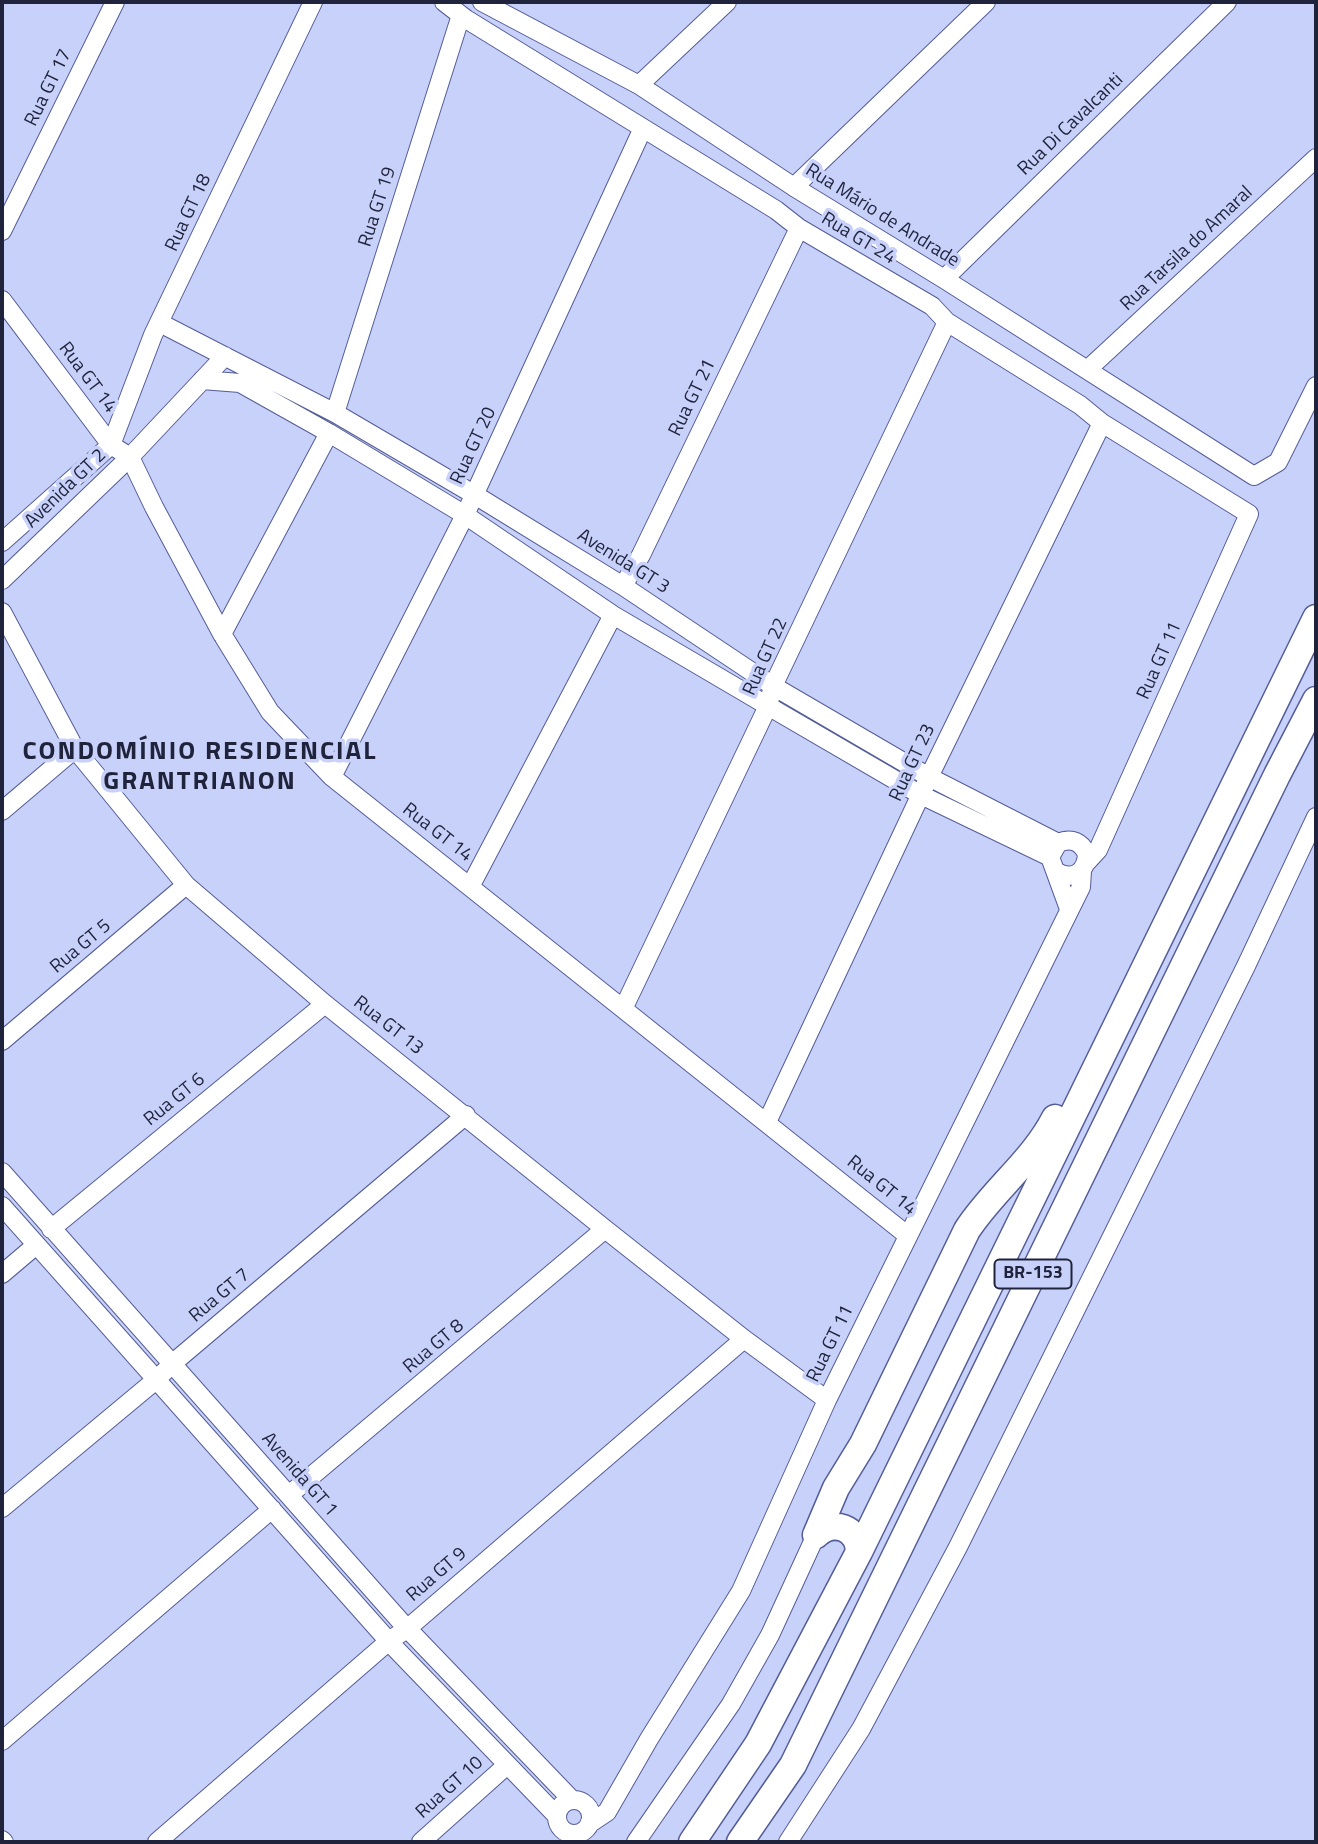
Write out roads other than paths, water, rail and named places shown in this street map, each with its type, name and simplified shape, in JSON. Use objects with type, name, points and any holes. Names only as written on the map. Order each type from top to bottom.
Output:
[{"type":"highway","name":"BR-153","points":[[692,1842],[758,1744],[859,1552],[1316,618]]},
{"type":"highway","name":"BR-153","points":[[740,1842],[793,1765],[1316,700]]},
{"type":"highway","points":[[816,1535],[836,1488],[863,1444],[967,1230],[987,1203],[1031,1155],[1066,1101],[1092,1074]]},
{"type":"highway","points":[[816,1535],[828,1527],[841,1527],[853,1533],[859,1552]]},
{"type":"street","name":"Rua GT 17","points":[[2,231],[115,2]]},
{"type":"street","name":"Rua GT 18","points":[[111,445],[153,335],[313,2]]},
{"type":"street","name":"Rua GT 24","points":[[444,2],[799,228],[932,306],[947,323],[1249,514]]},
{"type":"street","name":"Rua Mário de Andrade","points":[[482,2],[639,85],[794,187],[1254,476],[1278,462],[1316,386]]},
{"type":"street","points":[[639,85],[727,2]]},
{"type":"street","points":[[794,187],[986,2]]},
{"type":"street","name":"Rua Di Cavalcanti","points":[[944,279],[1227,2]]},
{"type":"street","name":"Rua GT 19","points":[[335,413],[461,15]]},
{"type":"street","name":"Rua GT 20","points":[[332,777],[475,495],[643,128]]},
{"type":"street","name":"Rua Tarsila do Amaral","points":[[1087,370],[1316,159]]},
{"type":"street","name":"Rua GT 21","points":[[623,586],[641,555],[799,228]]},
{"type":"street","name":"Rua GT 14","points":[[2,300],[111,445],[130,457],[222,634],[270,712],[332,777],[907,1235]]},
{"type":"street","name":"Avenida GT 3","points":[[160,323],[335,413],[475,495],[623,586],[773,686],[929,777],[1055,857]]},
{"type":"street","name":"Rua GT 22","points":[[624,1007],[768,706],[773,686],[947,323]]},
{"type":"street","name":"Avenida GT 2","points":[[2,580],[130,457],[225,356]]},
{"type":"street","points":[[202,380],[240,383],[329,433],[465,515],[613,615],[921,796],[1055,857],[1070,876],[1084,867],[1087,854],[1077,842]]},
{"type":"street","name":"Rua GT 23","points":[[767,1122],[929,777],[1102,423]]},
{"type":"street","points":[[222,634],[329,433]]},
{"type":"street","name":"Avenida GT 2","points":[[2,542],[111,445]]},
{"type":"street","name":"Rua GT 11","points":[[577,1834],[607,1812],[741,1591],[827,1400],[1081,887],[1084,867],[1098,850],[1249,514]]},
{"type":"street","name":"Rua GT 13","points":[[2,612],[75,749],[186,885],[325,1004],[744,1339],[827,1400]]},
{"type":"street","points":[[471,886],[613,615]]},
{"type":"street","points":[[2,811],[75,749]]},
{"type":"street","points":[[788,1842],[861,1729],[958,1546],[1245,967],[1316,817]]},
{"type":"street","points":[[1069,909],[1055,857],[1064,840],[1077,842],[1109,826]]},
{"type":"street","name":"Rua GT 5","points":[[2,1041],[186,885]]},
{"type":"street","name":"Rua GT 6","points":[[51,1229],[325,1004]]},
{"type":"street","name":"Rua GT 7","points":[[2,1508],[466,1115]]},
{"type":"street","name":"Avenida GT 1","points":[[2,1172],[408,1628],[578,1801]]},
{"type":"street","points":[[2,1206],[388,1641],[557,1816]]},
{"type":"street","name":"Rua GT 8","points":[[289,1495],[606,1229]]},
{"type":"street","points":[[2,1274],[36,1246]]},
{"type":"street","name":"Rua GT 9","points":[[157,1842],[388,1641],[408,1628],[744,1339]]},
{"type":"street","points":[[2,1741],[272,1509]]},
{"type":"street","points":[[636,1842],[731,1704],[769,1634],[816,1535]]},
{"type":"street","name":"Rua GT 10","points":[[421,1842],[507,1765]]},
{"type":"street","points":[[578,1801],[589,1809],[577,1834],[558,1823],[557,1816],[561,1805],[619,1791]]},
{"type":"district","name":"CONDOMÍNIO RESIDENCIAL GRANTRIANON","points":[[200,768]]}]
